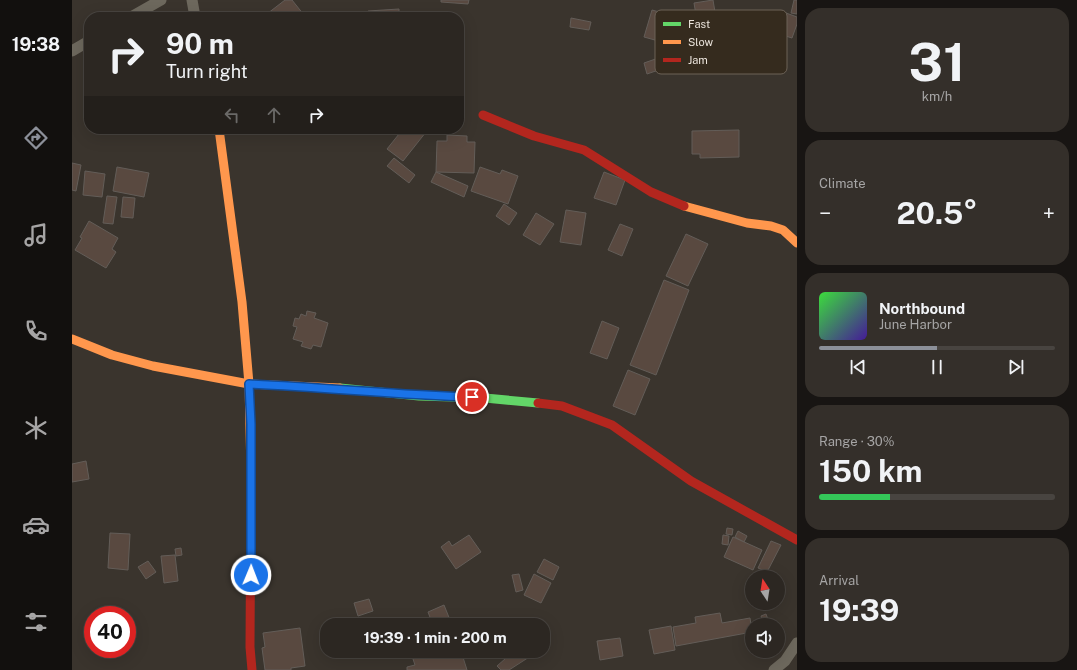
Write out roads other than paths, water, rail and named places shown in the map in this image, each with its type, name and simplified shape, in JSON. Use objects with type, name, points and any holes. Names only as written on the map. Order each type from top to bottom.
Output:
[{"type":"street","points":[[140,12],[161,0]]},
{"type":"street","points":[[192,0],[194,12]]},
{"type":"street","points":[[72,51],[84,44]]},
{"type":"street","points":[[484,115],[534,136],[584,150],[651,192],[680,205],[701,212],[747,223],[771,226],[783,230],[797,243]]},
{"type":"street","points":[[220,134],[242,302],[249,384],[252,517],[250,647],[252,670]]},
{"type":"street","points":[[72,339],[118,357],[249,384],[369,390],[419,396],[485,398],[562,406],[612,425],[691,481],[797,540]]},
{"type":"street","points":[[774,670],[785,661],[797,643]]}]
